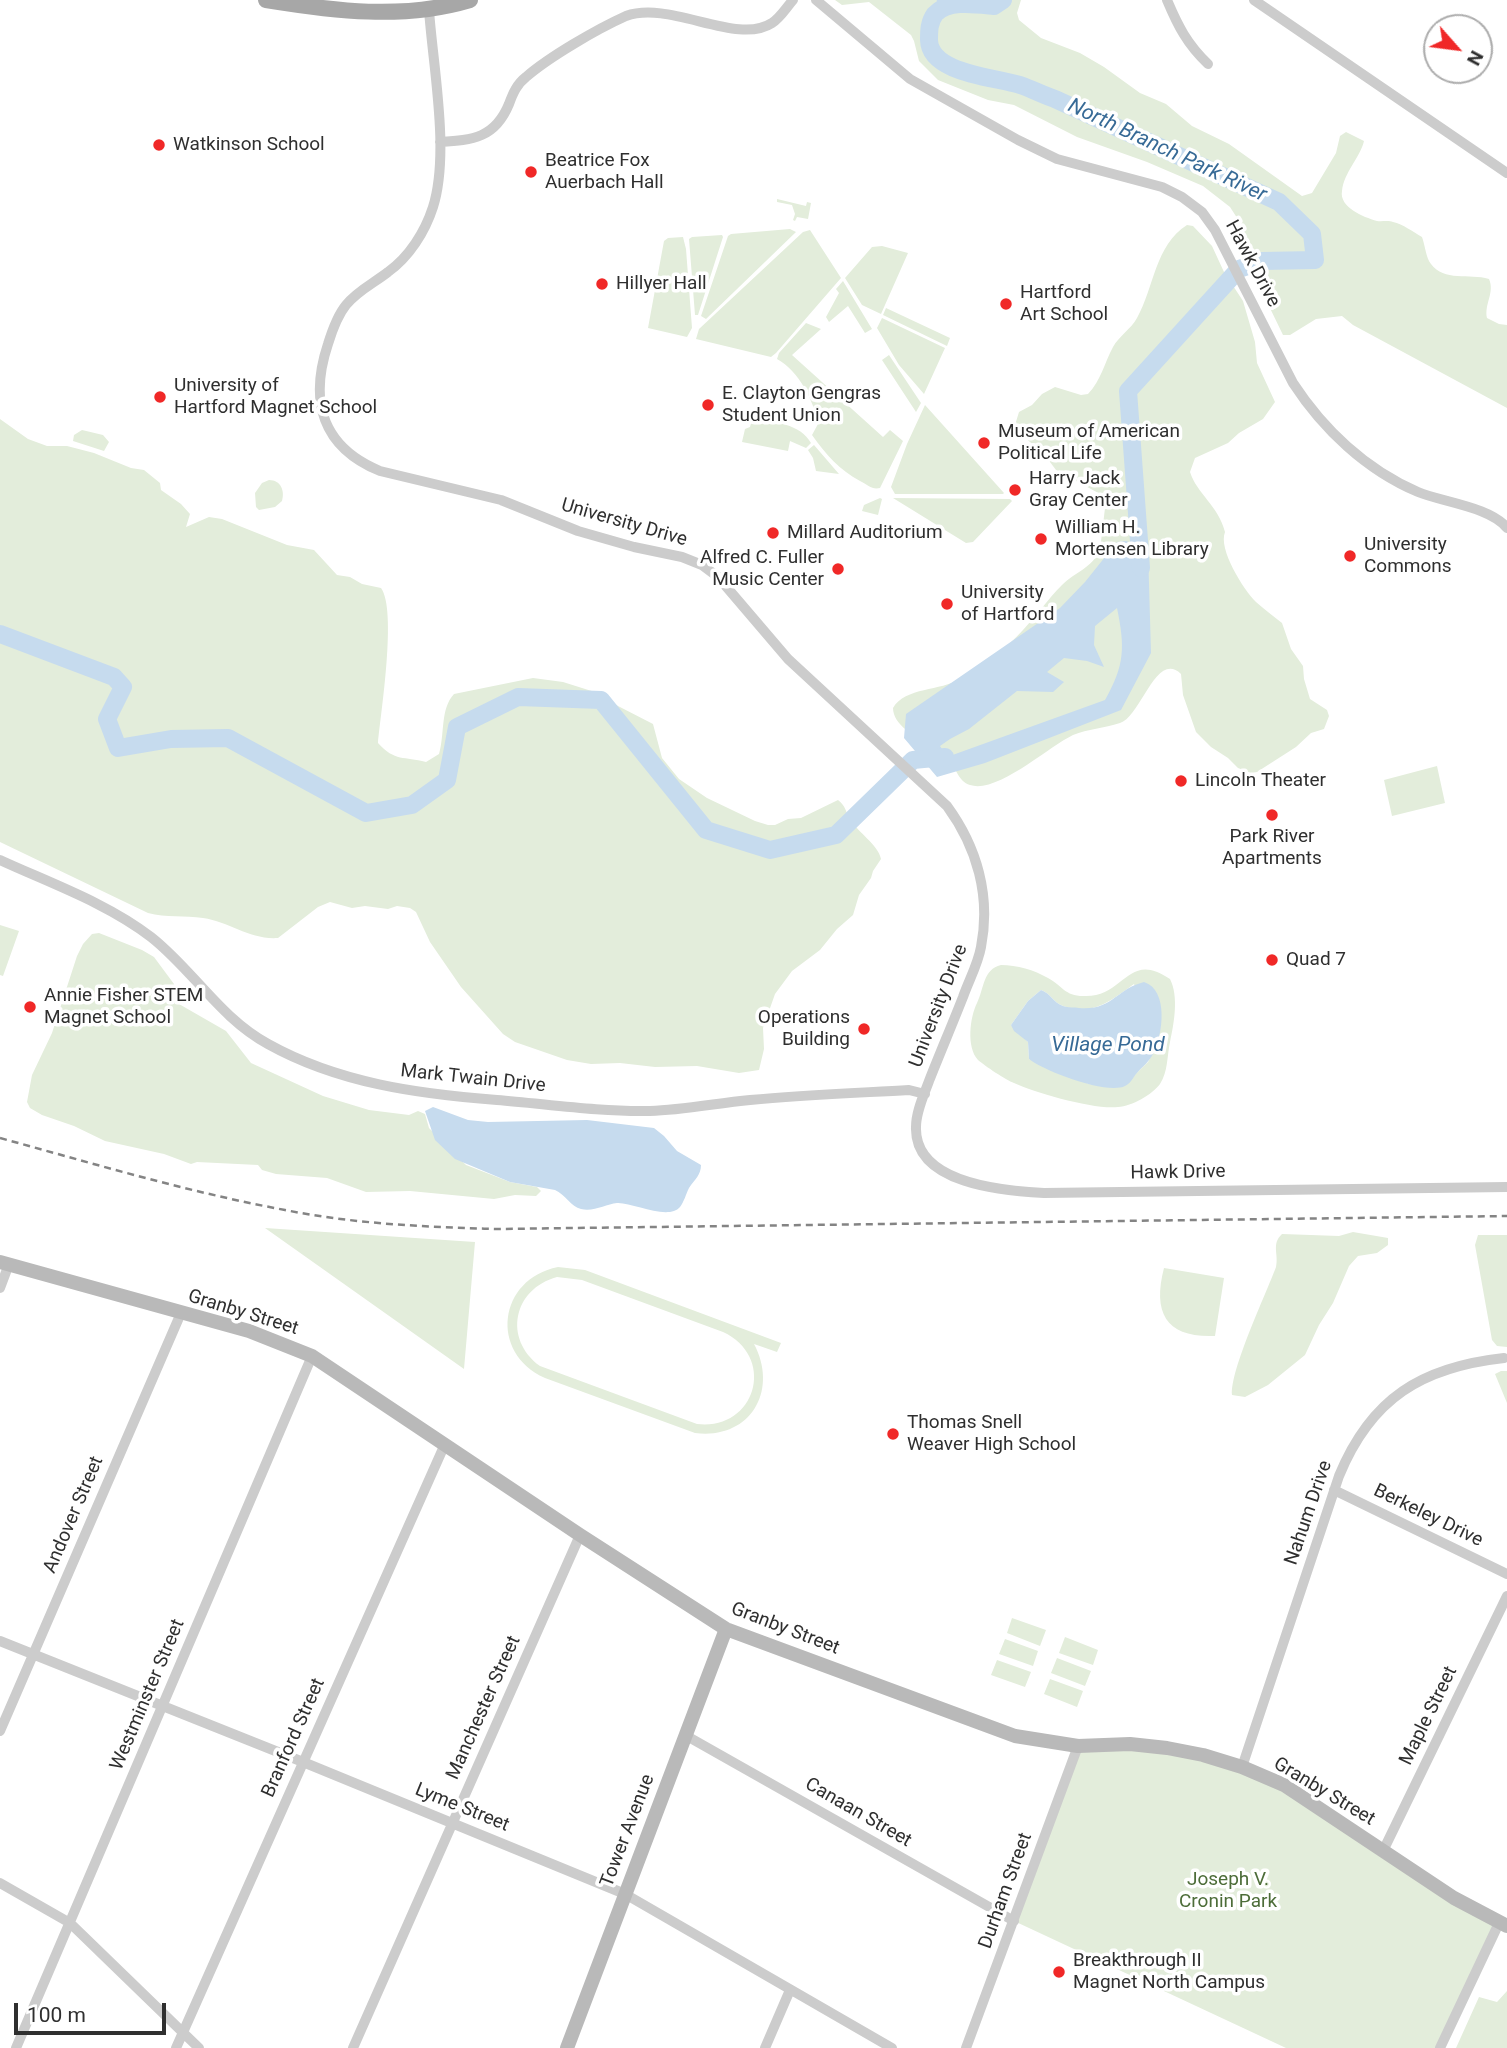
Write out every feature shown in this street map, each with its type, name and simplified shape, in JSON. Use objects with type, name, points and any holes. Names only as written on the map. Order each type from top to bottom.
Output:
[{"type":"main road","points":[[266,0],[315,8],[370,12],[429,10],[470,0]]},
{"type":"main road","name":"Granby Street","points":[[5,1263],[249,1331],[312,1356],[726,1629],[1014,1736],[1079,1746],[1130,1744],[1167,1748],[1242,1767],[1283,1785],[1454,1898],[1503,1924]]},
{"type":"main road","name":"Tower Avenue","points":[[567,2048],[726,1629]]},
{"type":"street","points":[[440,142],[471,139],[490,131],[500,121],[512,93],[523,79],[593,34],[635,12],[660,10],[738,28],[757,29],[772,23],[793,0]]},
{"type":"street","name":"Hawk Drive","points":[[816,0],[910,79],[1018,140],[1057,159],[1163,187],[1202,212],[1216,230],[1308,407],[1344,444],[1392,479],[1419,492],[1484,513],[1502,522],[1507,528]]},
{"type":"street","points":[[1167,0],[1175,21],[1191,48],[1208,64]]},
{"type":"street","points":[[1254,0],[1507,173]]},
{"type":"street","name":"University Drive","points":[[429,10],[440,142],[436,195],[420,235],[392,270],[349,302],[340,314],[320,374],[319,392],[324,417],[346,452],[360,463],[380,471],[501,500],[578,531],[634,547],[682,556],[702,565],[716,575],[788,659],[947,806],[964,830],[979,869],[984,902],[982,939],[979,957],[925,1094]]},
{"type":"street","name":"Mark Twain Drive","points":[[0,860],[111,912],[142,930],[177,960],[225,1011],[267,1043],[313,1064],[383,1086],[439,1095],[639,1111],[804,1096],[909,1090],[925,1094]]},
{"type":"street","name":"Hawk Drive","points":[[925,1094],[916,1126],[917,1141],[924,1154],[937,1168],[950,1175],[1010,1191],[1068,1193],[1507,1187]]},
{"type":"street","points":[[0,1288],[5,1263]]},
{"type":"street","name":"Andover Street","points":[[0,1731],[181,1313]]},
{"type":"street","name":"Westminster Street","points":[[16,2048],[312,1356]]},
{"type":"street","name":"Nahum Drive","points":[[1242,1767],[1334,1490],[1353,1445],[1374,1416],[1392,1399],[1423,1378],[1465,1363],[1504,1358]]},
{"type":"street","name":"Branford Street","points":[[176,2048],[445,1444]]},
{"type":"street","name":"Berkeley Drive","points":[[1334,1490],[1507,1574]]},
{"type":"street","name":"Manchester Street","points":[[353,2048],[580,1535]]},
{"type":"street","name":"Maple Street","points":[[1383,1852],[1507,1596]]},
{"type":"street","name":"Lyme Street","points":[[0,1641],[625,1895],[892,2048]]},
{"type":"street","name":"Canaan Street","points":[[685,1735],[1014,1921]]},
{"type":"street","name":"Durham Street","points":[[966,2048],[1079,1746]]},
{"type":"street","points":[[0,1883],[70,1923],[199,2048]]},
{"type":"street","points":[[1440,2048],[1503,1924]]},
{"type":"street","points":[[765,2048],[790,1990]]},
{"type":"green space","points":[[835,0],[1021,0],[1017,13],[1019,20],[1041,38],[1080,53],[1140,93],[1166,104],[1192,126],[1229,144],[1302,196],[1312,193],[1336,153],[1340,136],[1346,132],[1364,141],[1343,184],[1344,202],[1365,217],[1397,223],[1422,237],[1429,261],[1436,270],[1450,275],[1489,279],[1491,289],[1487,318],[1507,325],[1507,408],[1353,325],[1342,316],[1316,319],[1290,335],[1283,335],[1237,240],[1241,224],[1230,207],[1203,186],[1077,137],[1014,105],[988,100],[938,80],[919,61],[911,35],[869,2],[842,5]]},
{"type":"green space","points":[[777,199],[806,206],[807,202],[811,203],[808,219],[797,217],[793,220],[795,214],[792,205],[777,202]]},
{"type":"green space","points":[[1187,225],[1193,226],[1212,246],[1224,272],[1243,301],[1255,342],[1257,363],[1275,402],[1263,419],[1228,443],[1195,458],[1190,472],[1222,523],[1228,558],[1239,579],[1256,602],[1282,623],[1291,649],[1303,666],[1310,699],[1327,710],[1329,716],[1324,729],[1311,733],[1296,747],[1257,772],[1251,773],[1238,768],[1196,732],[1183,695],[1181,674],[1172,669],[1156,677],[1128,718],[1120,723],[1073,735],[994,783],[970,785],[963,781],[947,759],[901,725],[893,708],[906,696],[952,683],[993,657],[1016,637],[1062,585],[1097,556],[1105,508],[1102,495],[1056,470],[1015,425],[1019,412],[1055,387],[1081,395],[1088,394],[1116,343],[1137,318],[1168,244]]},
{"type":"green space","points":[[790,229],[796,232],[706,319],[701,316],[728,236]]},
{"type":"green space","points":[[810,230],[841,278],[776,353],[771,357],[696,339],[699,329],[803,232]]},
{"type":"green space","points":[[722,235],[698,315],[695,315],[689,239]]},
{"type":"green space","points":[[683,237],[692,328],[687,337],[648,328],[664,241],[668,238]]},
{"type":"green space","points":[[882,246],[908,253],[881,314],[862,305],[845,278],[872,247]]},
{"type":"green space","points":[[843,281],[872,329],[865,333],[848,306],[829,322],[826,317],[839,293],[836,289]]},
{"type":"green space","points":[[886,308],[950,338],[947,346],[883,315]]},
{"type":"green space","points":[[882,318],[945,348],[924,394],[899,365],[877,328]]},
{"type":"green space","points":[[806,323],[821,329],[792,355],[883,437],[890,430],[903,441],[880,488],[872,488],[853,477],[823,449],[812,435],[818,424],[809,396],[799,379],[777,359],[779,353]]},
{"type":"green space","points":[[889,355],[921,403],[916,412],[882,360]]},
{"type":"green space","points":[[925,405],[1003,494],[895,494],[891,487]]},
{"type":"green space","points":[[753,416],[794,428],[811,443],[806,448],[790,441],[788,451],[742,442],[745,429],[750,427]]},
{"type":"green space","points":[[0,419],[28,439],[47,446],[67,446],[144,470],[160,483],[161,490],[190,514],[186,527],[209,517],[222,519],[287,545],[314,550],[337,575],[381,588],[386,600],[388,639],[378,743],[395,756],[426,762],[439,754],[445,714],[454,694],[533,678],[563,682],[601,694],[653,724],[662,758],[679,779],[707,798],[755,821],[775,825],[788,819],[801,818],[838,800],[841,802],[848,816],[876,848],[881,859],[859,895],[853,915],[820,950],[792,971],[775,994],[763,1028],[764,1049],[759,1070],[739,1073],[697,1066],[591,1064],[567,1060],[515,1042],[503,1034],[461,987],[430,942],[416,912],[410,908],[352,908],[330,902],[318,907],[278,938],[268,938],[203,918],[148,913],[0,842]]},
{"type":"green space","points":[[82,430],[103,435],[109,442],[104,451],[73,441],[74,435]]},
{"type":"green space","points":[[814,445],[839,474],[816,471],[808,450]]},
{"type":"green space","points":[[269,480],[277,482],[281,487],[282,501],[275,507],[259,510],[256,507],[255,493],[262,483]]},
{"type":"green space","points":[[893,498],[1012,501],[973,542],[966,543]]},
{"type":"green space","points":[[882,499],[878,515],[862,511],[864,505]]},
{"type":"green space","points":[[1437,766],[1445,803],[1392,816],[1384,780]]},
{"type":"green space","points":[[0,925],[19,931],[3,976],[0,975]]},
{"type":"green space","points":[[99,933],[154,957],[174,984],[179,1004],[226,1031],[251,1063],[323,1096],[369,1110],[409,1115],[418,1111],[425,1114],[429,1128],[466,1165],[510,1182],[537,1187],[541,1191],[536,1196],[515,1195],[494,1199],[410,1191],[366,1192],[327,1178],[276,1174],[262,1170],[258,1165],[191,1164],[164,1154],[105,1141],[30,1108],[27,1102],[32,1075],[52,1033],[77,956],[92,934]]},
{"type":"green space","points":[[1007,965],[1031,970],[1069,993],[1079,996],[1099,994],[1135,972],[1145,969],[1156,971],[1170,979],[1175,1002],[1174,1018],[1166,1069],[1160,1084],[1147,1096],[1129,1105],[1095,1106],[1024,1087],[985,1066],[978,1060],[972,1048],[971,1024],[987,975],[995,967]],"holes":[[[1134,984],[1158,1043],[1148,1062],[1122,1087],[1089,1084],[1029,1059],[1028,1042],[1011,1025],[1028,1001],[1041,990],[1063,1006],[1084,1009],[1101,1005]]]},
{"type":"green space","points":[[265,1228],[475,1242],[464,1369]]},
{"type":"green space","points":[[1353,1232],[1388,1238],[1388,1245],[1377,1253],[1358,1256],[1349,1266],[1305,1355],[1268,1385],[1245,1397],[1232,1395],[1242,1351],[1276,1267],[1276,1245],[1279,1238],[1282,1234],[1339,1236]]},
{"type":"green space","points":[[1478,1235],[1507,1235],[1507,1347],[1497,1346],[1492,1340],[1475,1245]]},
{"type":"green space","points":[[558,1267],[585,1270],[781,1343],[777,1352],[754,1344],[761,1362],[763,1379],[761,1395],[754,1409],[731,1429],[695,1433],[545,1378],[527,1367],[515,1352],[509,1335],[508,1318],[513,1301],[523,1286],[538,1274]],"holes":[[[557,1277],[582,1280],[723,1332],[740,1343],[750,1358],[754,1374],[752,1390],[745,1405],[734,1416],[717,1423],[697,1424],[540,1366],[528,1355],[521,1342],[518,1316],[523,1303],[542,1283]]]},
{"type":"green space","points":[[1164,1268],[1224,1278],[1215,1336],[1185,1333],[1167,1320],[1160,1298]]},
{"type":"green space","points":[[1507,1371],[1507,1403],[1495,1374]]},
{"type":"green space","points":[[1012,1618],[1046,1630],[1040,1646],[1007,1633]]},
{"type":"green space","points":[[1065,1637],[1098,1650],[1093,1665],[1059,1653]]},
{"type":"green space","points":[[1005,1639],[1038,1651],[1033,1666],[999,1654]]},
{"type":"green space","points":[[1057,1658],[1091,1671],[1085,1686],[1051,1673]]},
{"type":"green space","points":[[997,1660],[1031,1672],[1025,1687],[991,1675]]},
{"type":"green space","points":[[1050,1679],[1083,1691],[1077,1707],[1044,1694]]},
{"type":"green space","name":"Joseph V. Cronin Park","points":[[1102,1744],[1242,1767],[1499,1923],[1440,2048],[1286,2048],[1014,1921],[1078,1746]]},
{"type":"green space","points":[[1507,1991],[1507,2048],[1456,2048],[1479,1997],[1497,2002]]},
{"type":"water","points":[[1126,541],[1148,549],[1151,653],[1121,710],[985,763],[937,777],[904,738],[906,714],[1060,608],[1117,542]],"holes":[[[1117,608],[1122,656],[1112,688],[1105,700],[947,757],[940,746],[969,729],[1017,691],[1053,692],[1064,682],[1047,672],[1064,658],[1087,661],[1104,667],[1094,645],[1095,626]]]},
{"type":"water","name":"Village Pond","points":[[1144,982],[1152,987],[1160,1003],[1162,1014],[1159,1036],[1151,1057],[1125,1086],[1116,1088],[1091,1085],[1037,1064],[1029,1059],[1028,1042],[1014,1031],[1011,1025],[1028,1001],[1041,990],[1063,1006],[1090,1008],[1107,1003],[1127,989]]},
{"type":"water","points":[[433,1107],[468,1120],[488,1122],[587,1120],[654,1128],[677,1151],[701,1165],[701,1168],[680,1207],[674,1211],[659,1212],[624,1203],[581,1209],[555,1190],[510,1182],[455,1159],[435,1140],[425,1111]]},
{"type":"waterway","name":"North Branch Park River","points":[[938,0],[939,8]]},
{"type":"waterway","name":"North Branch Park River","points":[[1003,0],[994,6],[962,4],[940,10],[933,17],[930,27],[932,51],[952,67],[1020,85],[1055,99],[1279,202],[1312,234],[1315,260],[1262,261],[1239,269],[1128,391],[1141,568]]},
{"type":"waterway","name":"North Branch Park River","points":[[0,634],[114,677],[123,687],[107,719],[118,748],[171,739],[228,738],[366,813],[412,805],[447,780],[457,727],[518,697],[601,700],[706,830],[770,850],[836,835],[913,760],[945,757]]},
{"type":"railway","points":[[0,1138],[249,1203],[338,1219],[417,1226],[497,1229],[1507,1216]]},
{"type":"place","name":"Watkinson School","points":[[159,145]]},
{"type":"place","name":"Beatrice Fox Auerbach Hall","points":[[531,172]]},
{"type":"place","name":"Hillyer Hall","points":[[602,284]]},
{"type":"place","name":"Hartford Art School","points":[[1006,304]]},
{"type":"place","name":"University of Hartford Magnet School","points":[[160,397]]},
{"type":"place","name":"E. Clayton Gengras Student Union","points":[[708,405]]},
{"type":"place","name":"Museum of American Political Life","points":[[984,443]]},
{"type":"place","name":"Harry Jack Gray Center","points":[[1015,490]]},
{"type":"place","name":"Millard Auditorium","points":[[773,533]]},
{"type":"place","name":"William H. Mortensen Library","points":[[1041,539]]},
{"type":"place","name":"University Commons","points":[[1350,556]]},
{"type":"place","name":"Alfred C. Fuller Music Center","points":[[838,569]]},
{"type":"place","name":"University of Hartford","points":[[947,604]]},
{"type":"place","name":"Lincoln Theater","points":[[1181,781]]},
{"type":"place","name":"Park River Apartments","points":[[1272,815]]},
{"type":"place","name":"Quad 7","points":[[1272,960]]},
{"type":"place","name":"Annie Fisher STEM Magnet School","points":[[30,1007]]},
{"type":"place","name":"Operations Building","points":[[864,1029]]},
{"type":"place","name":"Thomas Snell Weaver High School","points":[[893,1434]]},
{"type":"place","name":"Breakthrough II Magnet North Campus","points":[[1059,1972]]}]
